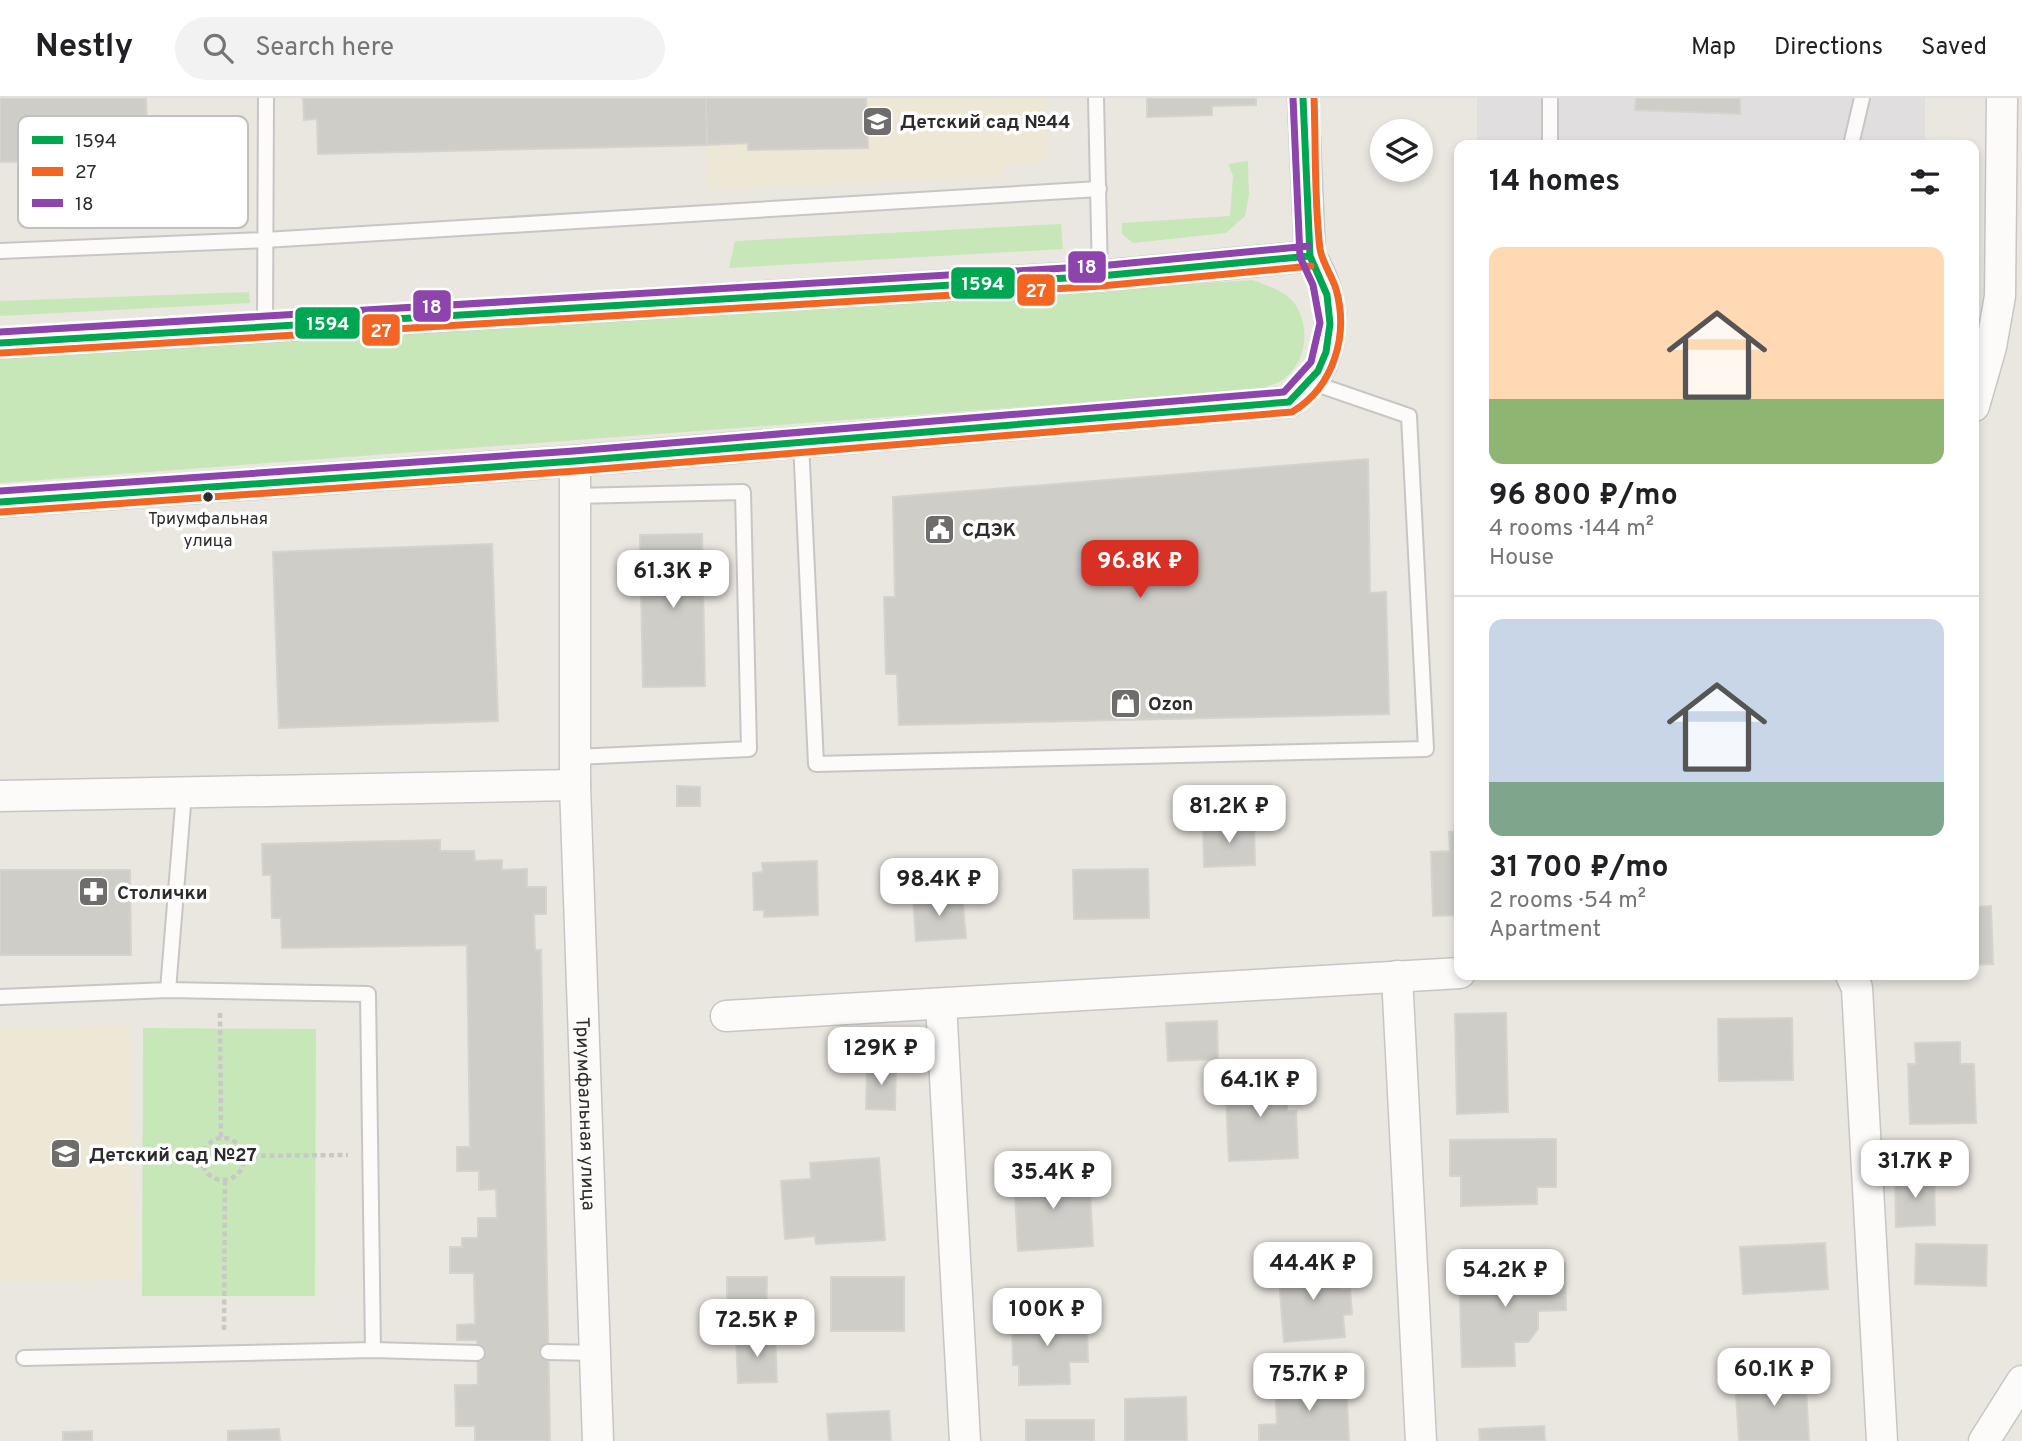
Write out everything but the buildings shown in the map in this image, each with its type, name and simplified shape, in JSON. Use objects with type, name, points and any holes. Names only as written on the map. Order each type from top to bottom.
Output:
[{"type":"street","points":[[0,502],[575,461],[1289,402],[1321,367],[1331,320],[1322,274],[1310,256],[1303,98]]},
{"type":"street","points":[[1979,390],[1992,347],[2000,296],[2002,98]]},
{"type":"street","points":[[0,343],[1100,276],[1310,256]]},
{"type":"street","name":"Триумфальная улица","points":[[575,461],[575,771],[598,1441]]},
{"type":"street","points":[[0,796],[184,793],[575,771]]},
{"type":"street","points":[[726,1016],[1454,973]]},
{"type":"street","points":[[1397,976],[1421,1441]]},
{"type":"street","points":[[1853,980],[1857,988],[1882,1441]]},
{"type":"street","points":[[941,1004],[965,1441]]},
{"type":"street","points":[[1984,1441],[2022,1381]]},
{"type":"lane","points":[[265,325],[266,98]]},
{"type":"lane","points":[[1096,98],[1100,276]]},
{"type":"lane","points":[[1550,98],[1550,140]]},
{"type":"lane","points":[[1852,140],[1862,98]]},
{"type":"lane","points":[[0,251],[265,240],[1099,189]]},
{"type":"lane","points":[[801,442],[816,764],[1426,750],[1409,416],[1310,382]]},
{"type":"lane","points":[[575,496],[743,492],[749,749],[575,771]]},
{"type":"lane","points":[[168,990],[184,793]]},
{"type":"lane","points":[[0,997],[168,990],[369,994],[373,1350]]},
{"type":"lane","points":[[24,1358],[373,1350],[477,1353]]},
{"type":"lane","points":[[548,1352],[597,1353]]},
{"type":"path","points":[[220,992],[221,1137]]},
{"type":"path","points":[[221,1137],[235,1140],[244,1156],[245,1164],[238,1176],[225,1181],[212,1178],[203,1167],[202,1154],[209,1142],[221,1137]]},
{"type":"path","points":[[244,1156],[370,1155]]},
{"type":"path","points":[[224,1353],[225,1181]]},
{"type":"shaded area","name":"Детский сад №44","points":[[706,98],[1046,98],[1048,161],[1004,166],[1001,177],[707,190]]},
{"type":"shaded area","points":[[1477,98],[1925,98],[1925,140],[1477,140]]},
{"type":"shaded area","name":"Детский сад №27","points":[[130,1026],[134,1280],[0,1282],[0,1028]]},
{"type":"green space","points":[[1248,161],[1249,195],[1245,216],[1226,233],[1133,243],[1122,234],[1122,223],[1230,216],[1233,176],[1228,164]]},
{"type":"green space","points":[[1061,224],[1063,249],[729,268],[735,241]]},
{"type":"green space","points":[[1253,280],[1276,289],[1295,304],[1303,324],[1304,345],[1290,374],[1274,384],[1249,390],[0,483],[0,358]]},
{"type":"green space","points":[[249,292],[250,303],[0,316],[0,301]]},
{"type":"green space","points":[[143,1028],[316,1029],[315,1296],[142,1296]]},
{"type":"transit line","name":"18","points":[[0,491],[574,451],[1284,392],[1311,362],[1320,323],[1313,285],[1300,257],[1293,98]]},
{"type":"transit line","name":"1594","points":[[0,502],[575,461],[1289,402],[1318,371],[1326,352],[1330,324],[1327,295],[1310,256],[1303,98]]},
{"type":"transit line","name":"27","points":[[1,512],[576,471],[1292,412],[1318,389],[1328,374],[1335,358],[1341,324],[1336,289],[1320,249],[1314,98]]},
{"type":"transit line","name":"18","points":[[0,332],[1099,266],[1309,246]]},
{"type":"transit line","name":"1594","points":[[0,343],[1100,276],[1310,256]]},
{"type":"transit line","name":"27","points":[[1,353],[1101,286],[1311,266]]},
{"type":"place","name":"Детский сад №44","points":[[877,121]]},
{"type":"place","name":"Триумфальная улица","points":[[208,497]]},
{"type":"place","name":"СДЭК","points":[[939,529]]},
{"type":"place","name":"Ozon","points":[[1125,703]]},
{"type":"place","name":"Столички","points":[[94,892]]},
{"type":"place","name":"Детский сад №27","points":[[66,1154]]}]
